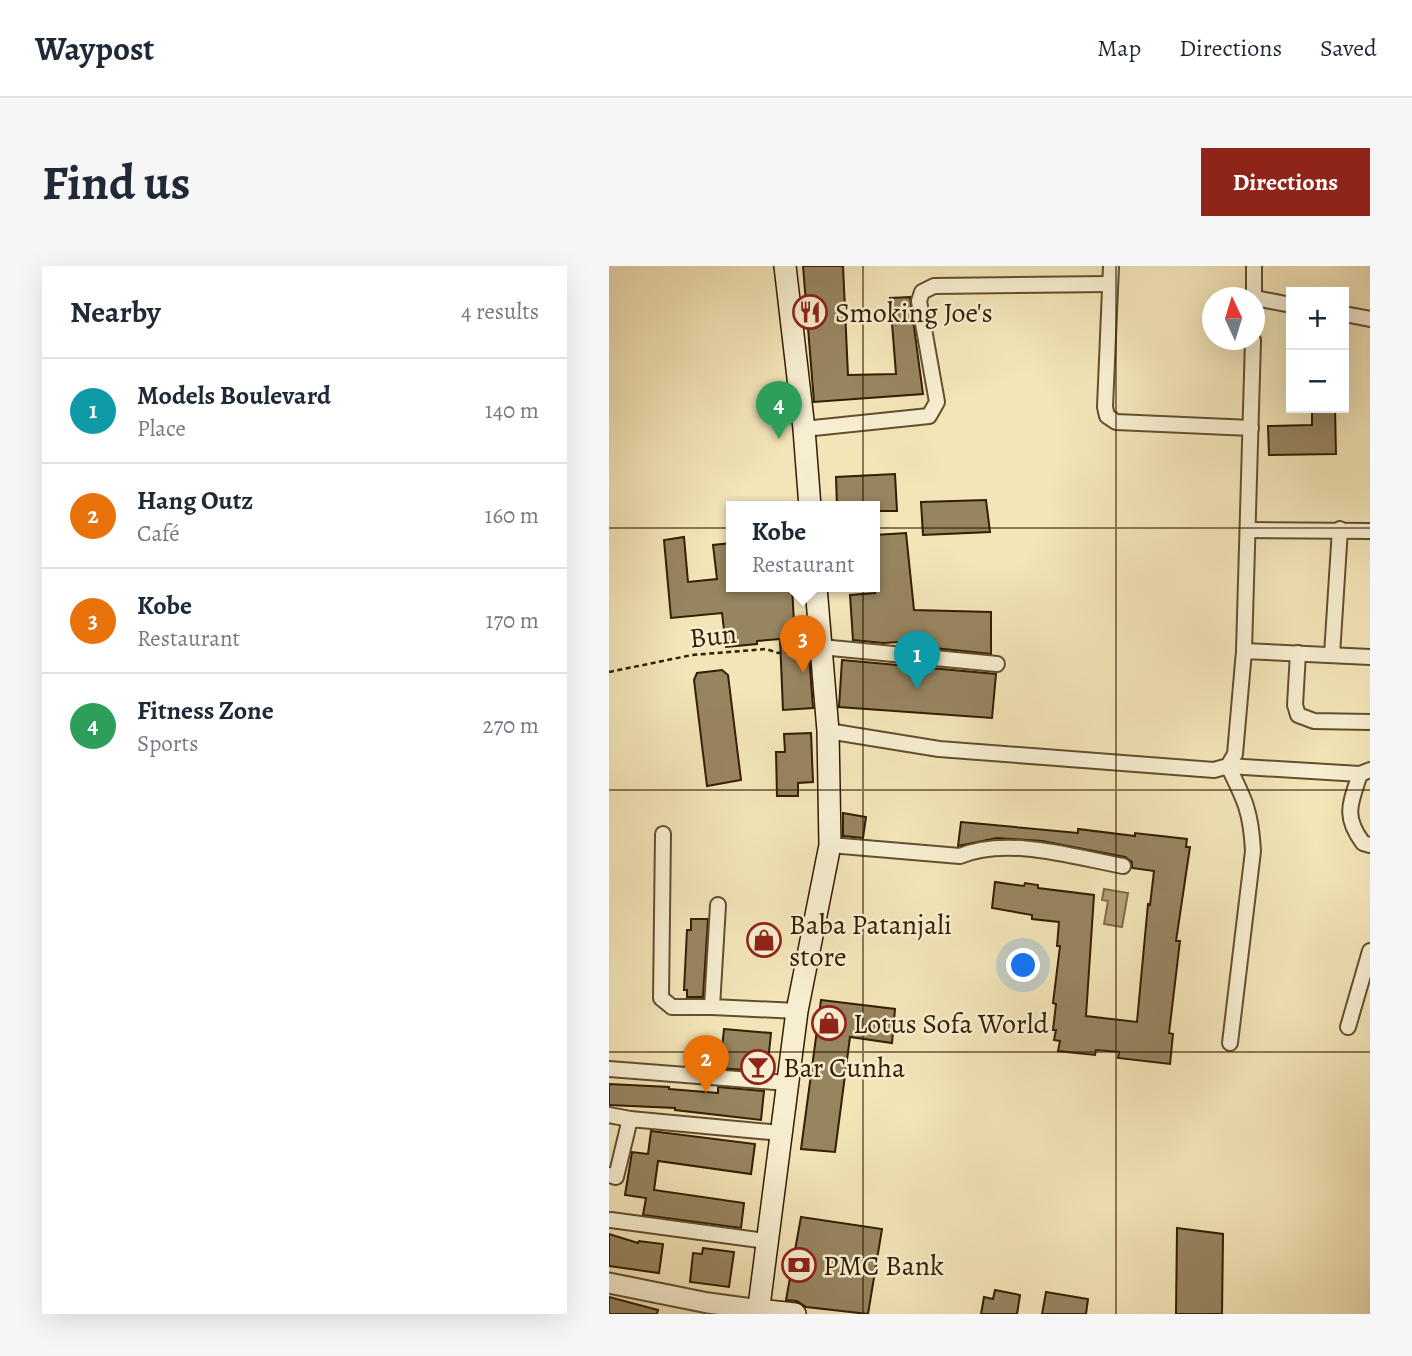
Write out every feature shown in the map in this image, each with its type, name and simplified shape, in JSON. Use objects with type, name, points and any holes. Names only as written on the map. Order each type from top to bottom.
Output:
[{"type":"main road","points":[[785,266],[810,501]]},
{"type":"main road","points":[[795,1314],[759,1312],[797,1011],[830,845],[828,731],[816,592]]},
{"type":"street","points":[[1111,266],[1105,407],[1107,416],[1116,422],[1251,428]]},
{"type":"street","points":[[1254,266],[1254,287]]},
{"type":"street","points":[[804,429],[929,416],[937,402],[919,302],[922,292],[933,286],[1110,284]]},
{"type":"street","points":[[1265,300],[1286,304]]},
{"type":"street","points":[[1349,315],[1370,319]]},
{"type":"street","points":[[1228,766],[1235,754],[1244,651],[1253,350]]},
{"type":"street","points":[[1332,655],[1340,529]]},
{"type":"street","points":[[1248,530],[1370,531]]},
{"type":"street","points":[[821,647],[997,664]]},
{"type":"street","points":[[1244,651],[1370,657]]},
{"type":"street","points":[[1299,653],[1295,705],[1298,715],[1314,721],[1370,722]]},
{"type":"street","points":[[828,731],[939,748],[1213,770],[1228,766],[1365,772],[1349,807],[1352,829],[1363,843],[1370,845]]},
{"type":"street","points":[[1228,766],[1252,820],[1253,851],[1230,1043]]},
{"type":"street","points":[[663,834],[661,998],[672,1007],[797,1011]]},
{"type":"street","points":[[830,845],[960,856],[973,850],[996,848],[1041,851],[1123,866]]},
{"type":"street","points":[[712,1007],[718,905]]},
{"type":"street","points":[[1348,1027],[1370,951]]},
{"type":"street","points":[[609,1069],[788,1083]]},
{"type":"street","points":[[609,1115],[781,1133]]},
{"type":"street","points":[[609,1175],[617,1177],[630,1119]]},
{"type":"street","points":[[611,1220],[767,1241]]},
{"type":"street","points":[[609,1283],[759,1312]]},
{"type":"path","name":"Bun","points":[[609,672],[692,655],[766,649],[778,653],[821,647]]},
{"type":"shaded area","points":[[1104,889],[1128,893],[1122,927],[1104,924],[1108,901],[1102,900]]},
{"type":"building","points":[[803,266],[843,266],[848,375],[896,374],[890,298],[910,297],[923,394],[814,402]]},
{"type":"building","points":[[1312,413],[1335,413],[1336,454],[1269,455],[1268,426],[1312,425]]},
{"type":"building","points":[[895,474],[897,511],[880,511],[880,501],[837,501],[836,477]]},
{"type":"building","points":[[986,500],[990,532],[923,535],[921,502]]},
{"type":"building","points":[[906,533],[914,610],[991,612],[991,654],[934,648],[934,640],[883,643],[853,640],[850,595],[880,592],[880,535]]},
{"type":"building","points":[[684,537],[688,582],[717,579],[713,545],[726,544],[726,592],[792,592],[796,657],[809,655],[813,708],[783,710],[780,639],[726,647],[722,613],[671,618],[664,540]]},
{"type":"building","points":[[842,660],[996,674],[992,718],[839,707]]},
{"type":"building","points":[[722,670],[728,675],[741,780],[707,786],[694,680],[697,673]]},
{"type":"building","points":[[811,733],[813,782],[798,783],[798,796],[777,796],[776,752],[785,752],[784,734]]},
{"type":"building","points":[[843,813],[866,817],[863,838],[843,836]]},
{"type":"building","points":[[961,822],[1078,833],[1078,829],[1187,839],[1186,847],[1190,847],[1176,941],[1180,941],[1169,1033],[1173,1034],[1170,1064],[1118,1058],[1119,1052],[1096,1050],[1095,1055],[1058,1051],[1060,1041],[1054,1040],[1056,1004],[1053,1003],[1060,946],[1057,946],[1059,922],[1032,919],[1032,915],[992,908],[995,882],[1024,886],[1025,883],[1038,885],[1038,888],[1094,895],[1086,1016],[1137,1022],[1148,904],[1150,905],[1154,871],[1132,868],[1132,862],[1125,857],[1042,841],[997,838],[958,846]]},
{"type":"building","points":[[691,919],[708,919],[703,997],[687,997],[687,990],[684,990],[687,930],[691,930]]},
{"type":"building","points":[[821,1000],[895,1009],[892,1043],[850,1037],[835,1152],[801,1149]]},
{"type":"building","points":[[724,1029],[771,1033],[767,1072],[720,1068]]},
{"type":"building","points":[[609,1084],[718,1093],[718,1087],[764,1091],[761,1120],[675,1108],[609,1105]]},
{"type":"building","points":[[651,1131],[755,1144],[751,1174],[658,1161],[654,1190],[744,1203],[741,1228],[643,1215],[646,1198],[625,1195],[632,1152],[648,1154]]},
{"type":"building","points":[[801,1217],[882,1229],[868,1314],[806,1307],[797,1301],[786,1300]]},
{"type":"building","points":[[1177,1228],[1223,1234],[1222,1314],[1176,1314]]},
{"type":"building","points":[[609,1234],[638,1243],[663,1244],[659,1273],[609,1266]]},
{"type":"building","points":[[703,1248],[734,1252],[729,1287],[690,1282],[693,1253],[702,1254]]},
{"type":"building","points":[[995,1290],[1020,1295],[1017,1314],[981,1314],[984,1297],[993,1299]]},
{"type":"building","points":[[1046,1292],[1088,1299],[1086,1314],[1042,1314]]},
{"type":"building","points":[[609,1297],[658,1310],[657,1314],[609,1314]]},
{"type":"place","name":"Smoking Joe's","points":[[810,312]]},
{"type":"place","name":"Fitness Zone","points":[[779,439]]},
{"type":"place","name":"Kobe","points":[[803,673]]},
{"type":"place","name":"Models Boulevard","points":[[917,689]]},
{"type":"place","name":"Baba Patanjali store","points":[[764,940]]},
{"type":"place","name":"Lotus Sofa World","points":[[829,1023]]},
{"type":"place","name":"Bar Cunha","points":[[758,1067]]},
{"type":"place","name":"Hang Outz","points":[[706,1093]]},
{"type":"place","name":"PMC Bank","points":[[799,1265]]}]
